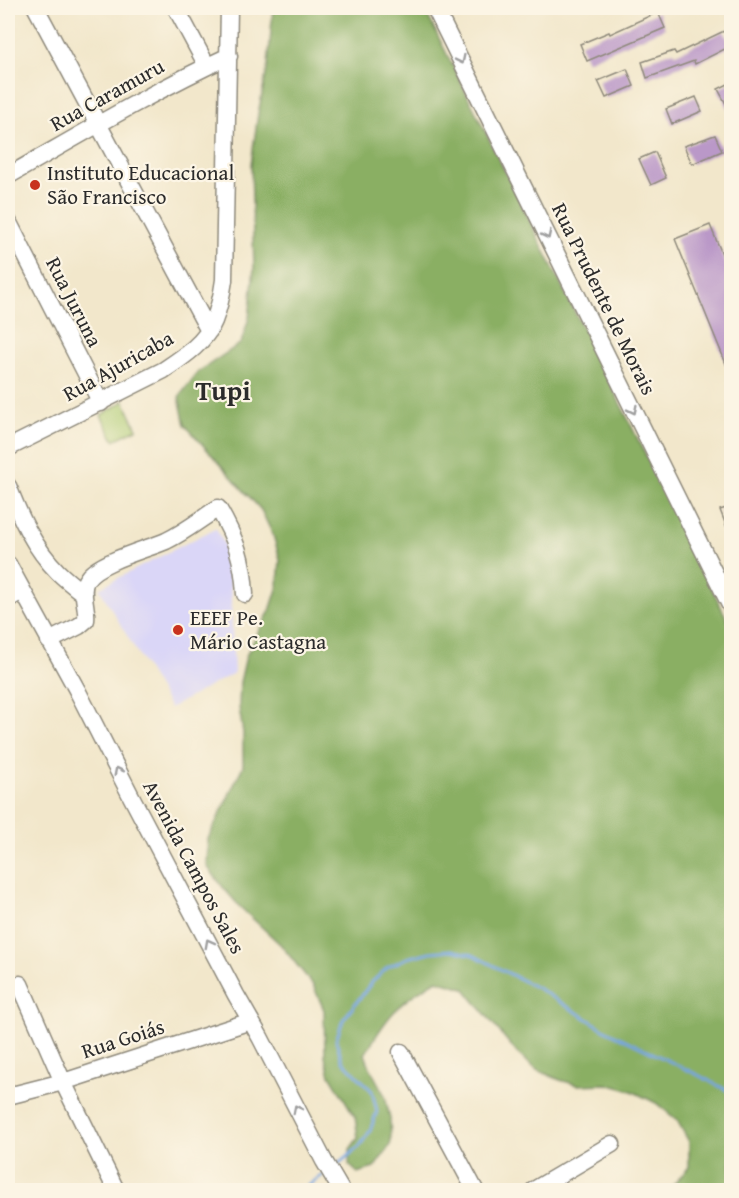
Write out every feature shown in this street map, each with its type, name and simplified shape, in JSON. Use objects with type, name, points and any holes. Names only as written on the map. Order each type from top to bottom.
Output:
[{"type":"street","points":[[36,8],[209,331]]},
{"type":"street","points":[[176,8],[207,66]]},
{"type":"street","name":"Rua Ajuricaba","points":[[8,448],[164,370],[186,356],[201,342],[214,322],[224,280],[229,8]]},
{"type":"street","name":"Rua Prudente de Morais","points":[[435,8],[732,609]]},
{"type":"street","name":"Rua Caramuru","points":[[8,176],[98,125],[229,56]]},
{"type":"street","name":"Rua Juruna","points":[[8,221],[101,403]]},
{"type":"street","points":[[8,486],[17,510],[37,546],[56,570],[84,594]]},
{"type":"street","points":[[49,641],[86,620],[84,594],[87,578],[101,567],[166,541],[218,508],[238,549],[245,594]]},
{"type":"street","name":"Avenida Campos Sales","points":[[8,564],[15,595],[49,641],[76,690],[338,1187]]},
{"type":"street","points":[[20,984],[63,1082],[116,1191]]},
{"type":"street","name":"Rua Goiás","points":[[8,1096],[63,1082],[251,1021]]},
{"type":"street","points":[[401,1052],[475,1191]]},
{"type":"street","points":[[534,1191],[612,1144]]},
{"type":"shaded area","name":"EEEF Pe. Mário Castagna","points":[[216,528],[229,554],[234,673],[170,708],[99,588]]},
{"type":"green space","points":[[273,8],[424,8],[731,627],[731,1190],[669,1190],[689,1167],[689,1142],[677,1120],[656,1103],[632,1091],[607,1084],[578,1085],[537,1070],[517,1053],[464,988],[437,980],[420,990],[395,1011],[365,1054],[385,1096],[390,1118],[391,1142],[374,1168],[358,1173],[349,1165],[350,1149],[358,1138],[355,1117],[330,1075],[325,1057],[324,1010],[313,985],[281,945],[239,906],[207,866],[208,839],[243,766],[243,733],[239,707],[240,682],[246,656],[270,611],[278,586],[280,559],[273,535],[261,510],[185,425],[179,397],[198,372],[241,343],[249,318],[254,268],[251,164],[268,65]]},
{"type":"green space","points":[[124,401],[137,429],[114,440],[101,415]]},
{"type":"building","points":[[658,12],[665,28],[587,61],[580,44],[609,32],[610,34]]},
{"type":"building","points":[[724,31],[731,46],[695,64],[694,61],[647,78],[642,62],[674,51],[676,54]]},
{"type":"building","points":[[627,69],[634,86],[606,98],[598,81]]},
{"type":"building","points":[[732,82],[732,115],[718,89]]},
{"type":"building","points":[[696,97],[702,111],[672,124],[666,109]]},
{"type":"building","points":[[715,135],[722,151],[692,164],[684,146]]},
{"type":"building","points":[[655,152],[666,178],[651,185],[639,159]]},
{"type":"building","points":[[710,225],[732,278],[731,376],[675,239]]},
{"type":"building","points":[[732,506],[732,538],[731,538],[720,510]]},
{"type":"waterway","points":[[333,1168],[359,1147],[370,1131],[377,1111],[372,1091],[342,1060],[336,1040],[343,1020],[372,982],[388,967],[407,958],[430,952],[452,950],[473,955],[539,989],[607,1031],[732,1093]]},
{"type":"waterway","points":[[303,1190],[325,1173]]},
{"type":"place","name":"Instituto Educacional São Francisco","points":[[35,185]]},
{"type":"place","name":"EEEF Pe. Mário Castagna","points":[[178,630]]},
{"type":"district","name":"Tupi","points":[[223,391]]}]
